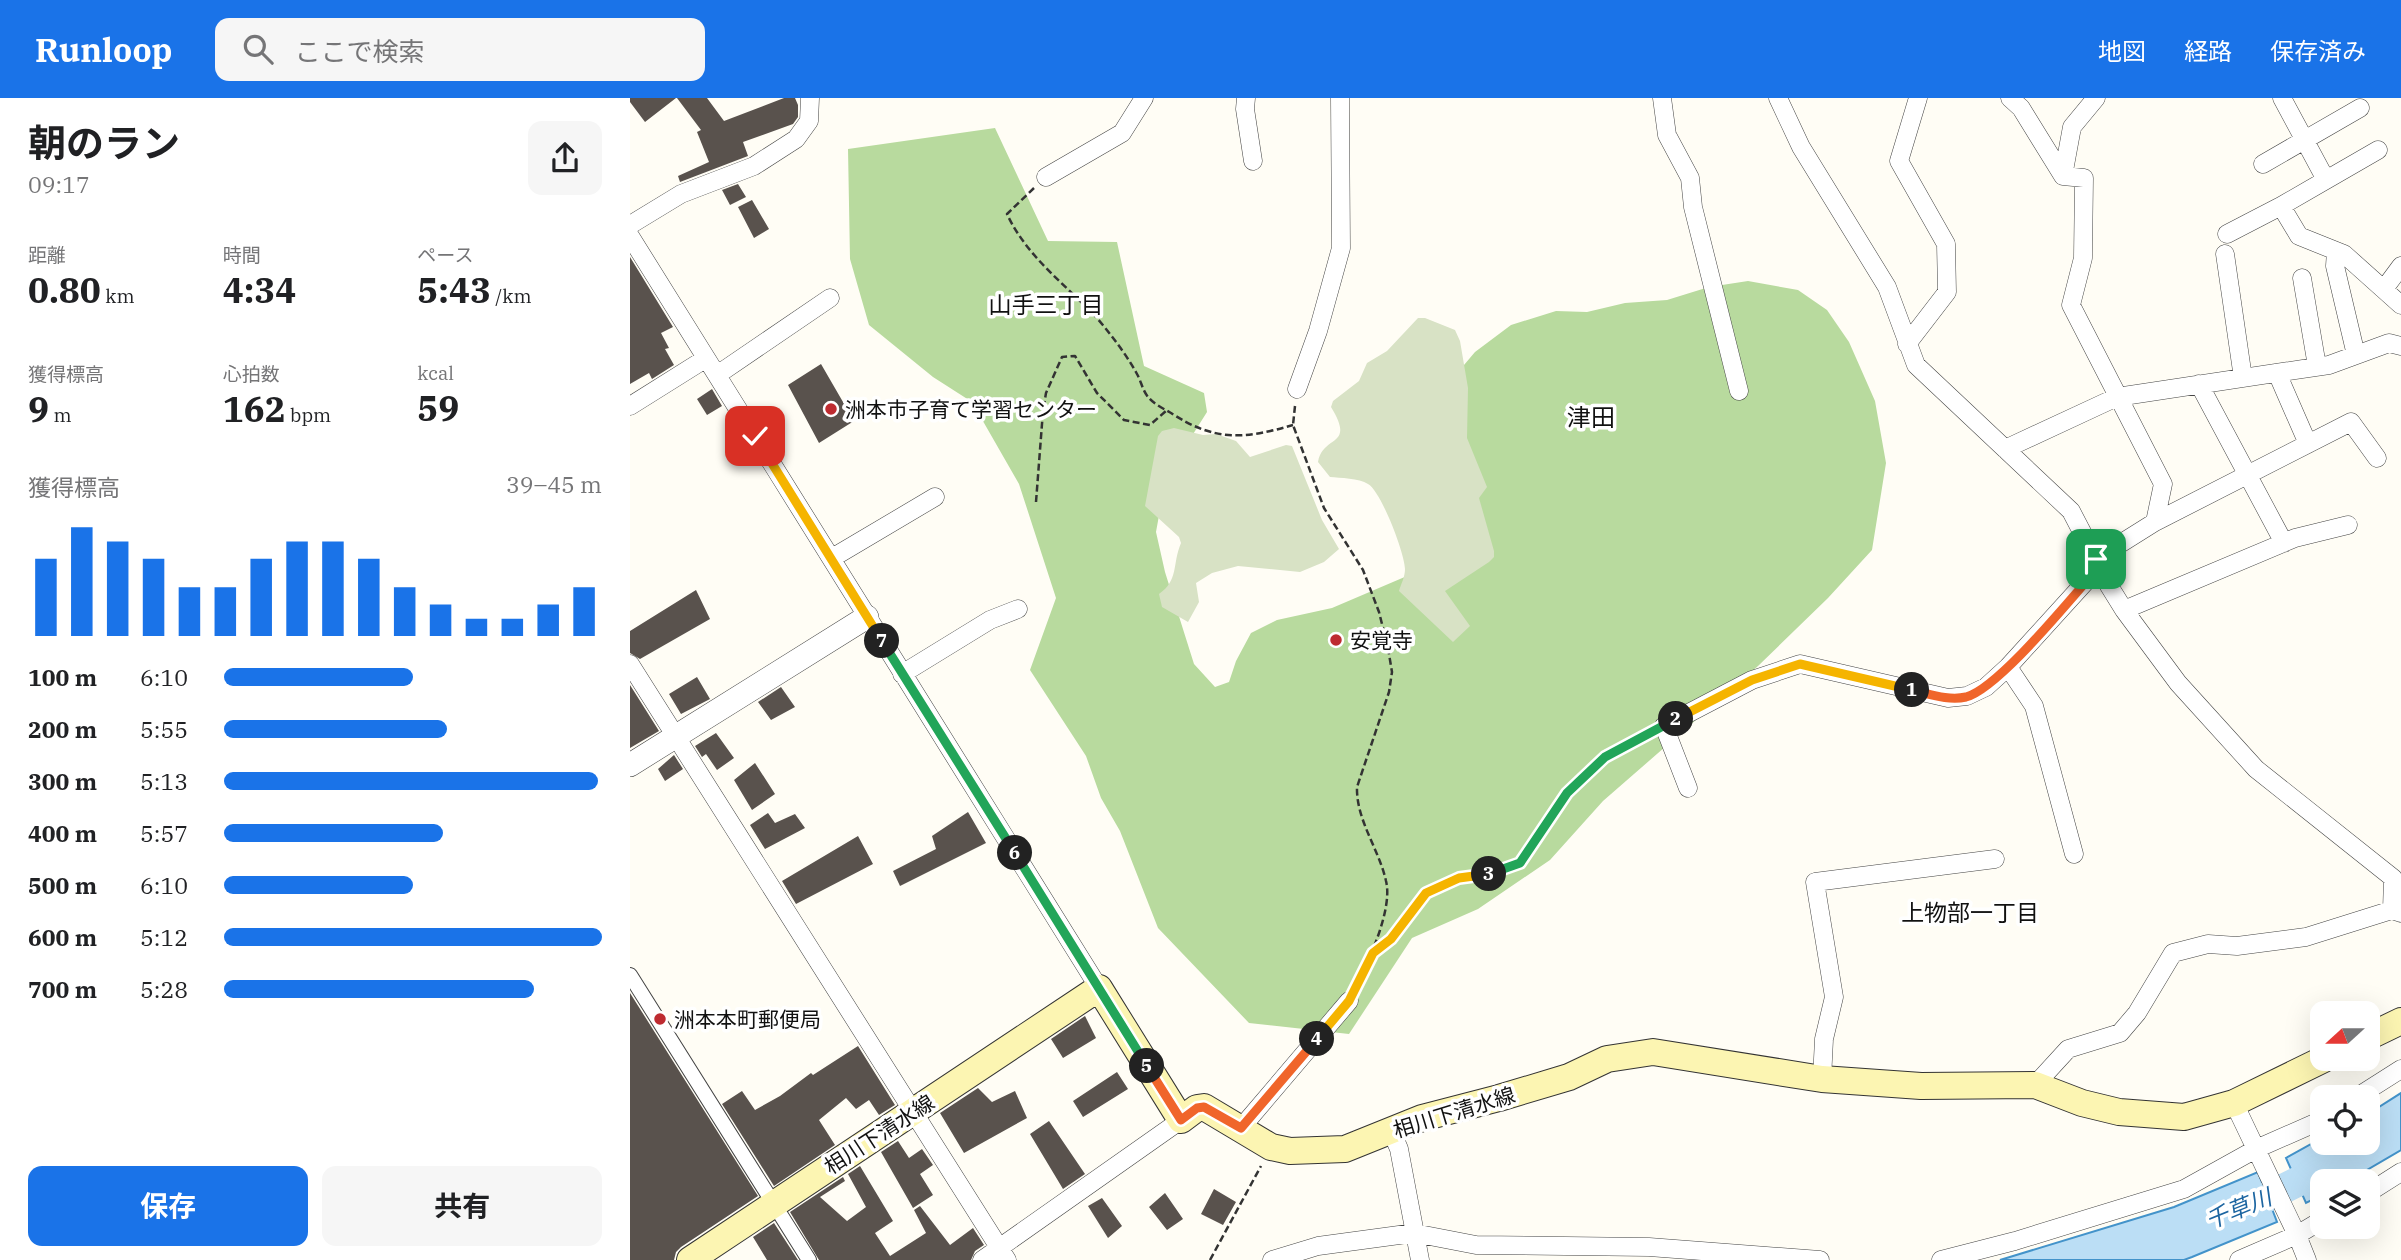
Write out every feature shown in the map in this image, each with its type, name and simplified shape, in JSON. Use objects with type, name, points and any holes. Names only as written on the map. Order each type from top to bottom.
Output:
[{"type":"main road","name":"相川下清水線","points":[[691,1260],[1099,988]]},
{"type":"main road","points":[[1099,988],[1181,1120]]},
{"type":"main road","points":[[2380,1031],[2401,1021]]},
{"type":"main road","name":"相川下清水線","points":[[1181,1120],[1197,1108],[1204,1107],[1271,1147],[1290,1151],[1345,1149],[1422,1118],[1569,1077],[1607,1059],[1653,1052],[1822,1079],[1921,1086],[2035,1085],[2082,1103],[2119,1112],[2184,1117],[2234,1103],[2310,1066]]},
{"type":"street","points":[[630,225],[681,194],[754,166],[796,139],[809,121],[810,98]]},
{"type":"street","points":[[1046,177],[1122,132],[1143,98]]},
{"type":"street","points":[[1246,98],[1245,110],[1253,161]]},
{"type":"street","points":[[1297,388],[1318,331],[1341,248],[1340,98]]},
{"type":"street","points":[[1662,98],[1667,135],[1690,178],[1693,207],[1739,391]]},
{"type":"street","points":[[1778,98],[1801,147],[1887,287],[1916,365],[2071,511],[2124,610],[2178,684],[2256,769],[2393,878],[2396,912],[2306,937],[2237,946],[2208,944],[2173,953],[2137,1013],[2120,1034],[2068,1049],[2035,1085]]},
{"type":"street","points":[[1907,344],[1947,292],[1946,244],[1899,162],[1917,98]]},
{"type":"street","points":[[2010,98],[2021,108],[2063,176]]},
{"type":"street","points":[[2063,176],[2072,127],[2096,98]]},
{"type":"street","points":[[2282,98],[2326,180]]},
{"type":"street","points":[[2263,164],[2360,108]]},
{"type":"street","points":[[2227,234],[2378,150]]},
{"type":"street","points":[[2063,176],[2084,178],[2082,258],[2071,305],[2163,484],[2155,522]]},
{"type":"street","points":[[2281,206],[2299,236],[2344,254],[2401,305]]},
{"type":"street","points":[[630,236],[1099,988]]},
{"type":"street","points":[[2336,251],[2335,266],[2356,355]]},
{"type":"street","points":[[2225,254],[2243,378]]},
{"type":"street","points":[[2384,289],[2401,266]]},
{"type":"street","points":[[2302,278],[2317,366]]},
{"type":"street","points":[[717,375],[830,298]]},
{"type":"street","points":[[2005,449],[2117,397],[2317,366],[2389,343],[2401,346]]},
{"type":"street","points":[[630,406],[705,359]]},
{"type":"street","points":[[2277,373],[2308,444]]},
{"type":"street","points":[[2199,384],[2284,543]]},
{"type":"street","points":[[1688,788],[1664,726],[1752,680],[1800,664],[1948,698],[1967,696],[1986,687],[2008,667],[2097,564],[2155,522],[2351,422],[2377,458]]},
{"type":"street","points":[[832,558],[935,497]]},
{"type":"street","points":[[2124,610],[2284,543],[2348,525]]},
{"type":"street","points":[[902,674],[990,620],[1018,609]]},
{"type":"street","points":[[630,765],[867,617]]},
{"type":"street","points":[[630,664],[1004,1254]]},
{"type":"street","points":[[2008,667],[2034,706],[2074,854]]},
{"type":"street","points":[[1822,1079],[1824,1039],[1834,997],[1815,882],[1996,859]]},
{"type":"street","points":[[630,975],[809,1260]]},
{"type":"street","points":[[1241,1128],[1349,1001]]},
{"type":"street","points":[[2376,1085],[2401,1069]]},
{"type":"street","points":[[2234,1103],[2297,1235],[2306,1260]]},
{"type":"street","points":[[982,1260],[1004,1254],[1181,1120]]},
{"type":"street","points":[[1941,1260],[2015,1241],[2184,1189],[2256,1149],[2310,1125]]},
{"type":"street","points":[[1391,1130],[1399,1149],[1420,1260]]},
{"type":"street","points":[[2380,1185],[2401,1172]]},
{"type":"street","points":[[2239,1260],[2310,1227]]},
{"type":"street","points":[[1272,1260],[1318,1246],[1414,1233],[1476,1245],[1649,1247],[1820,1260]]},
{"type":"path","points":[[1046,177],[1007,214],[1017,234],[1048,272],[1075,295],[1116,340],[1138,375],[1148,398],[1186,423],[1228,436],[1255,436],[1293,425],[1324,508],[1363,570],[1379,612],[1392,672],[1389,692],[1357,786],[1357,797],[1387,882],[1386,900],[1373,953],[1349,1001]]},
{"type":"path","points":[[1036,502],[1044,402],[1062,357],[1075,356],[1097,393],[1124,420],[1150,425],[1167,410]]},
{"type":"path","points":[[1373,953],[1391,939],[1426,893],[1459,878],[1494,873],[1520,863],[1567,793],[1605,757],[1664,726]]},
{"type":"path","points":[[1210,1260],[1271,1147]]},
{"type":"green space","points":[[995,128],[1048,241],[1117,242],[1144,366],[1204,393],[1207,412],[1166,477],[1156,532],[1165,572],[1194,664],[1215,687],[1229,682],[1236,661],[1251,633],[1277,620],[1332,608],[1407,576],[1464,365],[1475,352],[1511,325],[1556,311],[1587,312],[1625,303],[1667,300],[1709,287],[1748,281],[1798,290],[1827,310],[1849,342],[1875,401],[1886,463],[1872,550],[1828,598],[1758,666],[1603,801],[1550,860],[1478,909],[1412,938],[1349,1034],[1249,1023],[1158,928],[1120,831],[1101,798],[1086,756],[1030,670],[1056,598],[1019,484],[972,402],[933,377],[869,325],[850,259],[848,149]]},
{"type":"green space","points":[[1418,318],[1425,318],[1455,330],[1460,341],[1468,388],[1467,438],[1487,487],[1479,498],[1494,551],[1494,557],[1489,562],[1445,591],[1470,626],[1453,642],[1399,591],[1405,572],[1404,561],[1391,524],[1373,489],[1360,481],[1330,477],[1318,462],[1321,453],[1339,435],[1338,420],[1331,407],[1333,401],[1359,381],[1367,363],[1387,351]]},
{"type":"green space","points":[[1174,428],[1203,435],[1216,434],[1236,441],[1250,457],[1286,445],[1292,446],[1322,520],[1339,549],[1324,562],[1300,572],[1238,566],[1212,573],[1196,583],[1199,602],[1188,622],[1162,607],[1159,594],[1170,583],[1181,543],[1179,537],[1145,506],[1158,436],[1162,431]]},
{"type":"water","points":[[2401,1093],[2401,1150],[2369,1169],[2310,1169],[2310,1201],[2306,1203],[2286,1158],[2310,1145],[2310,1155],[2380,1155],[2380,1106]]},
{"type":"water","points":[[2258,1172],[2277,1222],[2184,1260],[2000,1260],[2174,1207]]},
{"type":"building","points":[[630,98],[676,98],[645,122],[630,102]]},
{"type":"building","points":[[677,98],[707,98],[724,121],[784,98],[795,98],[798,117],[793,124],[743,142],[748,156],[680,182],[678,176],[709,162],[697,132],[701,130]]},
{"type":"building","points":[[738,184],[746,197],[730,205],[722,190]]},
{"type":"building","points":[[752,200],[769,229],[754,238],[738,207]]},
{"type":"building","points":[[630,257],[673,327],[661,333],[669,348],[665,349],[674,365],[652,379],[649,373],[630,384]]},
{"type":"building","points":[[821,364],[854,421],[819,443],[788,385]]},
{"type":"building","points":[[712,389],[722,406],[707,415],[697,399]]},
{"type":"building","points":[[696,590],[710,619],[640,659],[630,653],[630,631]]},
{"type":"building","points":[[697,677],[710,699],[681,714],[669,694]]},
{"type":"building","points":[[630,685],[659,731],[630,748]]},
{"type":"building","points":[[781,687],[795,707],[771,720],[758,702]]},
{"type":"building","points":[[716,733],[734,758],[717,770],[706,754],[702,757],[695,746]]},
{"type":"building","points":[[674,755],[683,769],[665,781],[658,769]]},
{"type":"building","points":[[755,763],[775,794],[752,810],[734,780]]},
{"type":"building","points":[[968,812],[986,843],[900,886],[893,871],[936,849],[932,836]]},
{"type":"building","points":[[768,813],[775,823],[795,814],[805,828],[765,849],[750,825]]},
{"type":"building","points":[[858,836],[873,864],[796,904],[782,881]]},
{"type":"building","points":[[630,993],[758,1196],[681,1247],[674,1260],[630,1260]]},
{"type":"building","points":[[1085,1016],[1096,1038],[1063,1058],[1051,1039]]},
{"type":"building","points":[[858,1046],[895,1105],[879,1115],[869,1100],[856,1109],[846,1098],[819,1120],[835,1145],[774,1186],[722,1104],[742,1091],[755,1110]]},
{"type":"building","points":[[1117,1072],[1128,1089],[1083,1117],[1073,1101]]},
{"type":"building","points":[[978,1088],[992,1102],[1015,1091],[1027,1118],[964,1153],[940,1113]]},
{"type":"building","points":[[1049,1121],[1085,1174],[1063,1189],[1030,1134]]},
{"type":"building","points":[[898,1141],[909,1158],[922,1149],[933,1165],[920,1174],[933,1195],[913,1208],[881,1152]]},
{"type":"building","points":[[860,1166],[893,1221],[875,1233],[890,1256],[926,1233],[914,1210],[920,1206],[950,1245],[973,1228],[984,1245],[975,1251],[971,1260],[819,1260],[790,1212],[843,1177],[845,1181],[820,1197],[847,1221],[866,1207],[848,1174]]},
{"type":"building","points":[[1214,1189],[1236,1202],[1223,1225],[1201,1214]]},
{"type":"building","points":[[1165,1193],[1183,1219],[1167,1230],[1149,1207]]},
{"type":"building","points":[[1102,1198],[1122,1226],[1108,1238],[1088,1206]]},
{"type":"building","points":[[774,1223],[798,1260],[767,1260],[753,1237]]},
{"type":"waterway","name":"千草川","points":[[2249,1206],[2347,1155]]},
{"type":"place","name":"洲本市子育て学習センター","points":[[831,409]]},
{"type":"place","name":"安覚寺","points":[[1336,640]]},
{"type":"place","name":"洲本本町郵便局","points":[[660,1019]]},
{"type":"district","name":"山手三丁目","points":[[1046,304]]},
{"type":"district","name":"津田","points":[[1591,417]]},
{"type":"district","name":"上物部一丁目","points":[[1970,912]]},
{"type":"route","points":[[755,436],[1181,1120],[1197,1108],[1204,1107],[1241,1128],[1349,1001],[1373,953],[1391,939],[1426,893],[1459,878],[1494,873],[1520,863],[1567,793],[1605,757],[1752,680],[1800,664],[1948,698],[1967,696],[1986,687],[2008,667],[2098,568],[2096,559]]}]
